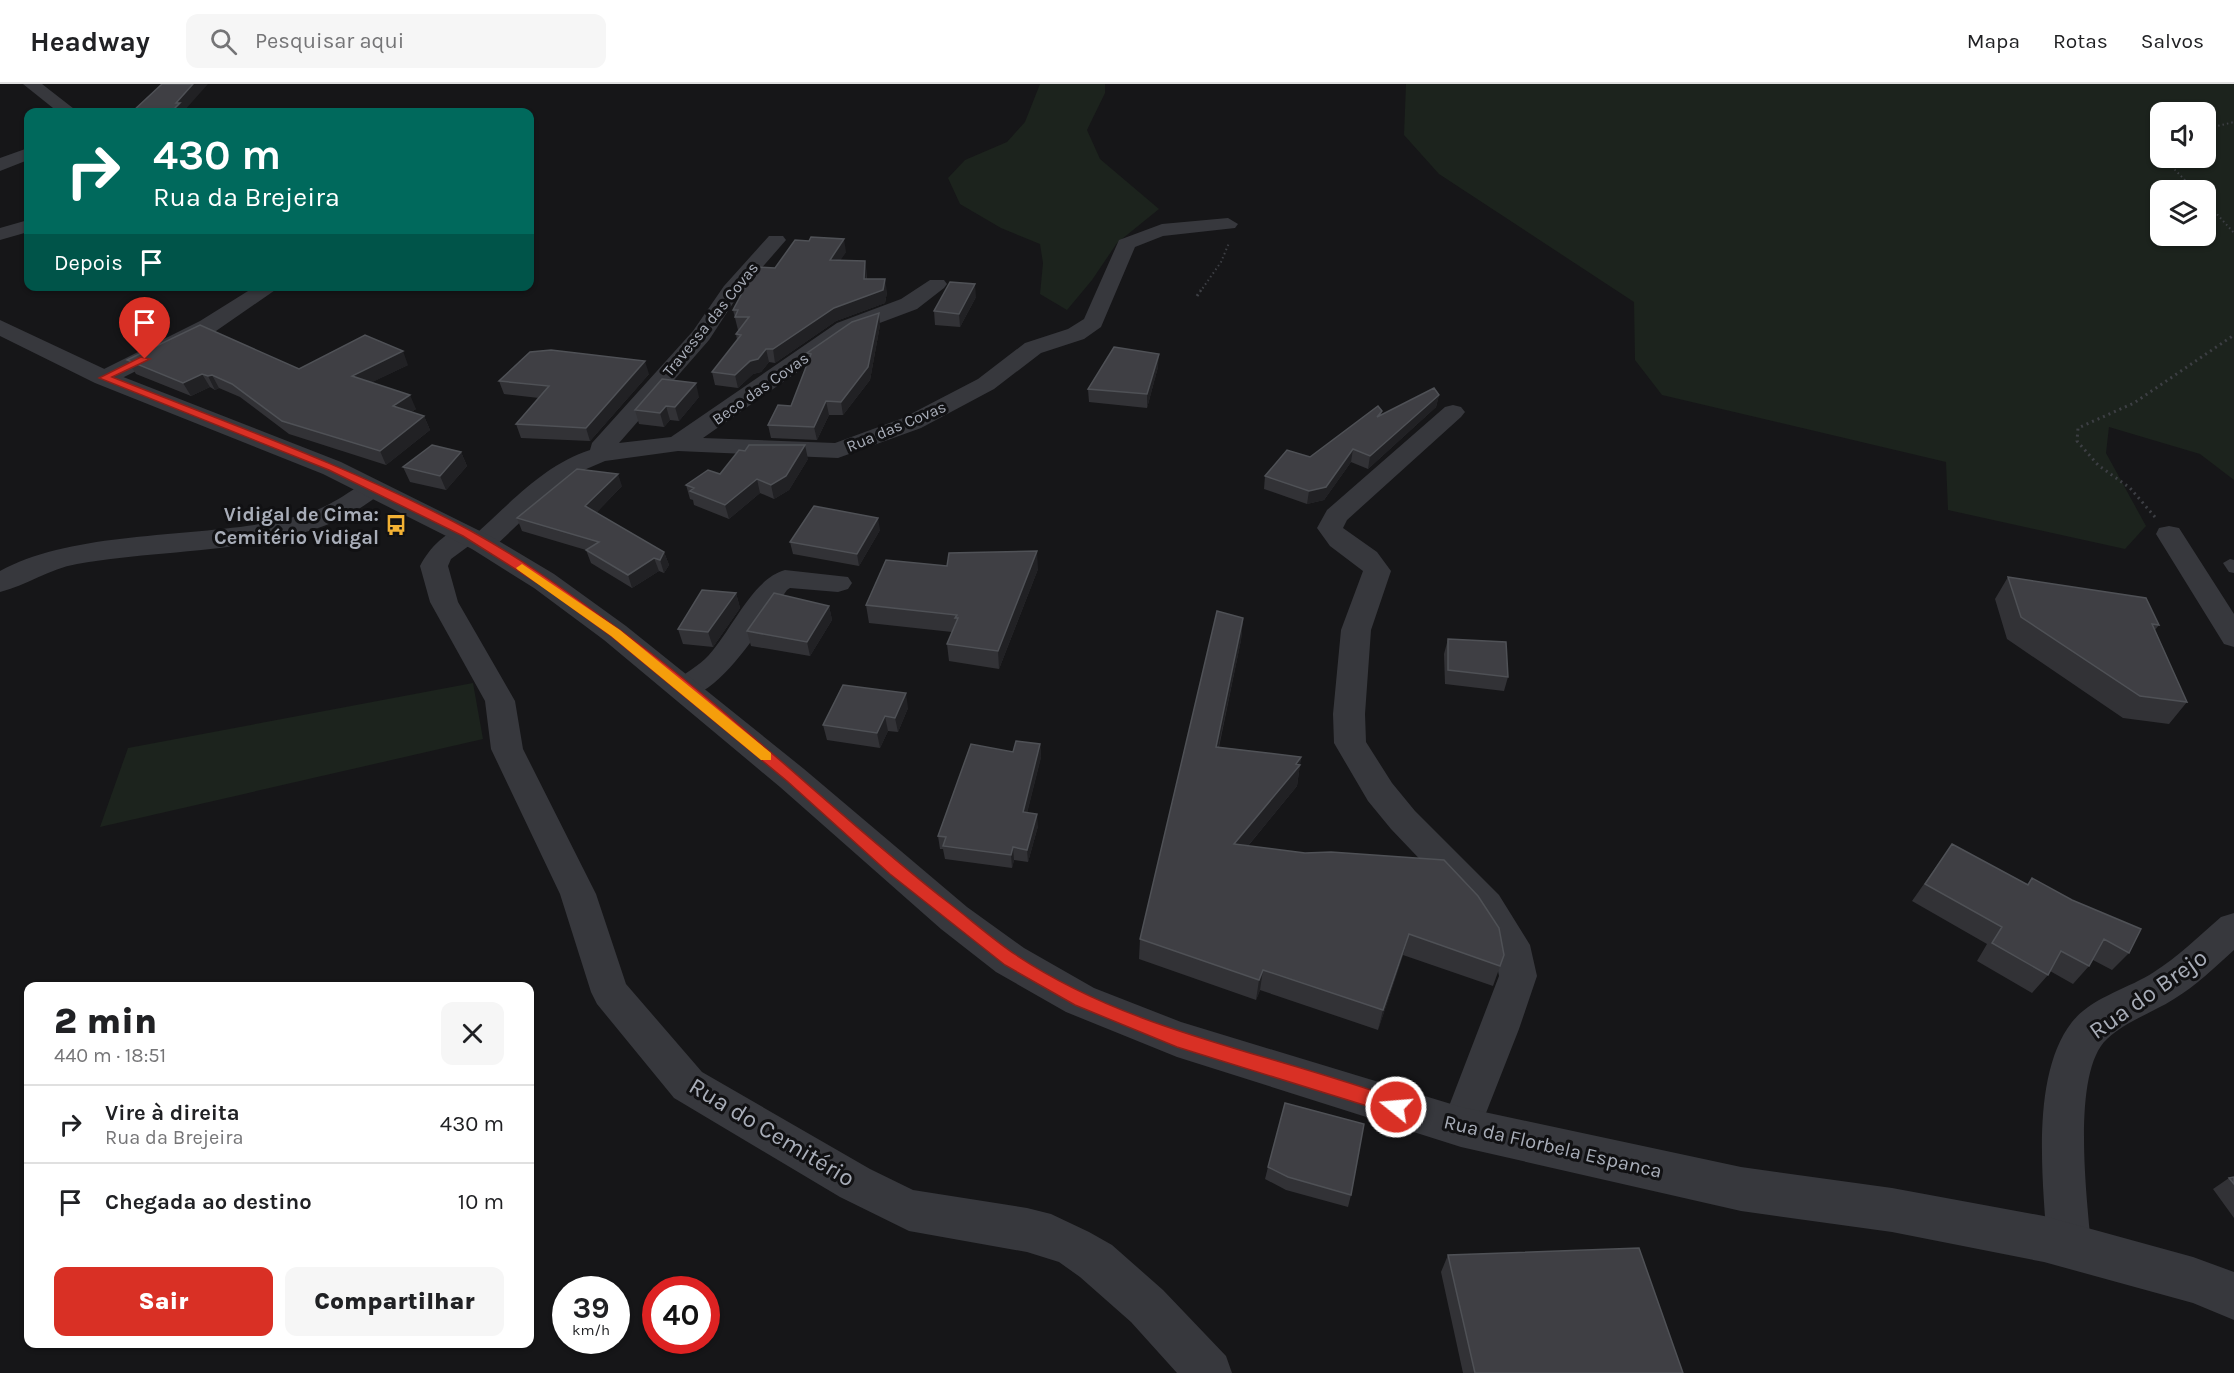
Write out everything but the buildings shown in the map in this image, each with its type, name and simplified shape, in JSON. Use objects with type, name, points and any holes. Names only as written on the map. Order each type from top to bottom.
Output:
[{"type":"street","points":[[31,84],[64,108]]},
{"type":"street","points":[[0,165],[24,156]]},
{"type":"street","name":"Rua das Covas","points":[[475,538],[550,481],[575,465],[605,453],[678,444],[838,451],[912,423],[986,384],[1043,343],[1082,331],[1093,322],[1124,248],[1132,241],[1160,231],[1228,224]]},
{"type":"street","points":[[0,234],[24,227]]},
{"type":"street","name":"Travessa das Covas","points":[[605,453],[601,448],[604,444],[701,335],[731,290],[776,240]]},
{"type":"street","name":"Beco das Covas","points":[[678,444],[845,328],[909,304],[937,284]]},
{"type":"street","points":[[104,378],[208,326],[263,291]]},
{"type":"street","name":"Rua da Florbela Espanca","points":[[0,327],[104,378],[333,468],[475,538],[544,581],[615,633],[792,778],[954,918],[1010,960],[1080,1000],[1177,1039],[1461,1127],[1741,1189],[1892,1210],[2068,1245],[2193,1280],[2234,1296]]},
{"type":"street","points":[[1453,412],[1336,516],[1330,528],[1342,542],[1374,564],[1377,571],[1356,630],[1349,714],[1350,743],[1380,792],[1397,813],[1486,905],[1512,945],[1518,976],[1500,1029],[1461,1127]]},
{"type":"street","points":[[0,583],[22,570],[58,558],[250,533],[315,520],[332,513],[373,488]]},
{"type":"street","points":[[2169,534],[2234,637]]},
{"type":"street","name":"Rua do Cemitério","points":[[475,538],[440,554],[434,566],[444,602],[500,701],[507,749],[578,894],[610,992],[688,1085],[855,1183],[909,1210],[1027,1230],[1052,1236],[1074,1246],[1096,1261],[1147,1306],[1209,1373]]},
{"type":"street","points":[[685,689],[703,679],[716,666],[777,584],[785,579],[838,583]]},
{"type":"street","name":"Rua do Brejo","points":[[2068,1245],[2063,1145],[2068,1086],[2074,1059],[2084,1036],[2098,1023],[2128,1004],[2163,987],[2204,957],[2234,928]]},
{"type":"path","points":[[2216,126],[2234,122]]},
{"type":"path","points":[[2173,168],[2185,180]]},
{"type":"path","points":[[2216,213],[2234,233]]},
{"type":"path","points":[[1197,296],[1224,257],[1231,231],[1228,224]]},
{"type":"path","points":[[2169,534],[2130,488],[2098,465],[2077,441],[2078,428],[2134,402],[2234,335]]},
{"type":"shaded area","points":[[1040,84],[1105,84],[1105,93],[1087,130],[1100,159],[1159,209],[1117,243],[1092,280],[1067,310],[1040,294],[1043,263],[1040,244],[1001,228],[960,204],[948,178],[965,160],[1007,142],[1025,122]]},
{"type":"shaded area","points":[[1406,84],[2234,84],[2234,480],[2200,454],[2109,427],[2106,453],[2146,526],[2125,549],[1948,510],[1946,462],[1662,395],[1635,360],[1634,302],[1439,174],[1404,135]]},
{"type":"shaded area","points":[[473,683],[483,739],[100,827],[128,748]]},
{"type":"slow traffic","points":[[522,568],[544,581],[615,633],[766,756]]},
{"type":"place","name":"Vidigal de Cima: Cemitério Vidigal","points":[[396,525]]},
{"type":"route","points":[[145,359],[104,378],[333,468],[467,534],[544,581],[615,633],[792,778],[954,918],[1010,960],[1080,1000],[1177,1039],[1396,1107]]}]
